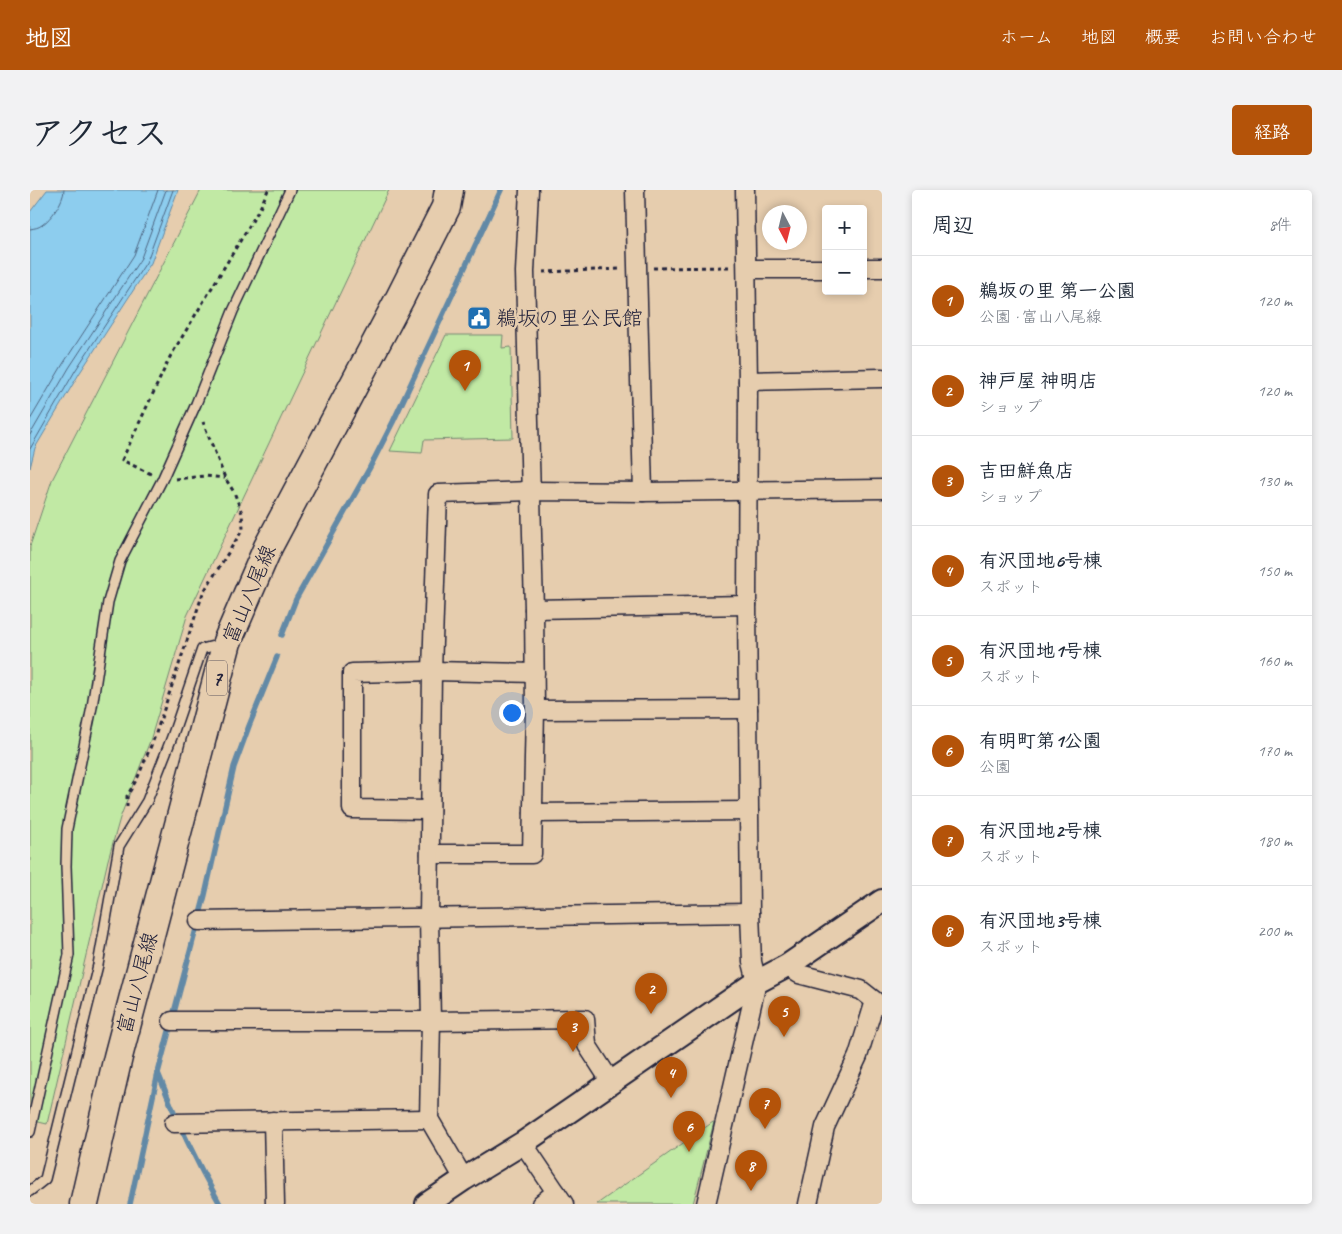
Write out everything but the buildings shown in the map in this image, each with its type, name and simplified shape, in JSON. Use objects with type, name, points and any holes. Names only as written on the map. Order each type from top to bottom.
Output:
[{"type":"main road","name":"富山八尾線","points":[[84,1204],[121,1048],[227,642],[268,547],[408,282],[446,207],[449,190]]},
{"type":"street","points":[[430,854],[532,854],[535,710],[534,609],[525,272],[529,190]]},
{"type":"street","points":[[635,190],[643,492]]},
{"type":"street","points":[[706,1204],[757,982],[752,962],[750,913],[747,605],[748,380],[745,190]]},
{"type":"street","points":[[747,269],[822,268]]},
{"type":"street","points":[[867,268],[882,268]]},
{"type":"street","points":[[748,380],[882,378]]},
{"type":"street","points":[[464,1179],[429,1119],[432,671],[438,494],[530,491],[643,492],[882,489]]},
{"type":"street","points":[[534,609],[747,605]]},
{"type":"street","points":[[430,810],[352,809],[352,673],[432,671],[534,673]]},
{"type":"street","points":[[535,710],[748,709]]},
{"type":"street","points":[[533,813],[749,811]]},
{"type":"street","points":[[427,1204],[523,1143],[757,982],[787,966],[882,901]]},
{"type":"street","points":[[199,921],[750,913]]},
{"type":"street","points":[[787,966],[799,974],[861,990],[875,1001],[858,1056],[825,1127],[808,1204]]},
{"type":"street","points":[[172,1021],[585,1019],[587,1045],[611,1082]]},
{"type":"street","points":[[174,1123],[429,1119]]},
{"type":"street","points":[[273,1122],[275,1204]]},
{"type":"street","points":[[523,1143],[560,1198],[541,1204]]},
{"type":"lane","points":[[30,1132],[69,955],[66,866],[67,829],[92,707],[108,602],[120,562],[162,480],[196,404],[233,311],[290,190]]},
{"type":"lane","points":[[30,1191],[45,1179],[98,965],[119,846],[147,801],[172,737],[202,649],[227,642]]},
{"type":"path","points":[[225,478],[205,476],[162,480],[122,460],[170,357],[260,208],[268,190]]},
{"type":"path","points":[[128,812],[127,796],[138,777],[156,736],[203,593],[243,529],[242,513],[234,492],[225,478],[196,404]]},
{"type":"green space","points":[[201,190],[389,190],[187,616],[150,741],[120,818],[108,860],[47,1124],[30,1120],[30,546],[52,480]]},
{"type":"green space","points":[[446,335],[503,335],[502,348],[511,347],[513,438],[424,440],[422,453],[390,451]]},
{"type":"green space","points":[[713,1122],[693,1204],[597,1204]]},
{"type":"water","points":[[47,190],[178,190],[151,263],[79,374],[35,448],[30,468],[30,212]]},
{"type":"waterway","points":[[282,635],[296,599],[369,469],[393,422],[501,190]]},
{"type":"waterway","points":[[130,1204],[158,1073],[205,895],[234,767],[277,657]]},
{"type":"waterway","points":[[158,1073],[186,1139],[220,1204]]},
{"type":"place","name":"鵜坂の里公民館","points":[[479,318]]},
{"type":"place","name":"鵜坂の里 第一公園","points":[[465,391]]},
{"type":"place","name":"神戸屋 神明店","points":[[651,1014]]},
{"type":"place","name":"有沢団地1号棟","points":[[784,1037]]},
{"type":"place","name":"吉田鮮魚店","points":[[573,1052]]},
{"type":"place","name":"有沢団地6号棟","points":[[671,1098]]},
{"type":"place","name":"有沢団地2号棟","points":[[765,1129]]},
{"type":"place","name":"有明町第1公園","points":[[689,1152]]},
{"type":"place","name":"有沢団地3号棟","points":[[751,1191]]}]
